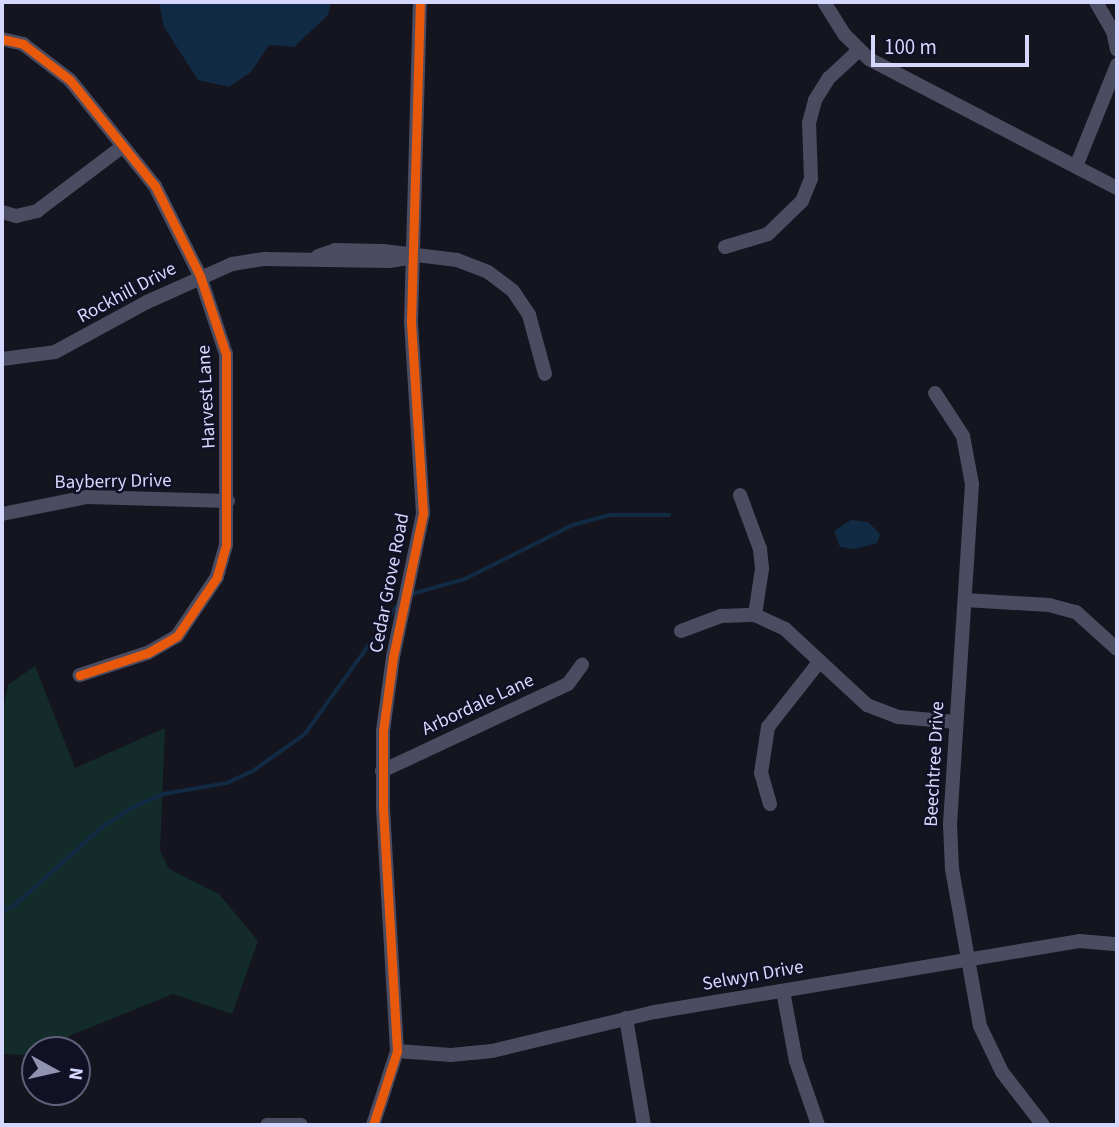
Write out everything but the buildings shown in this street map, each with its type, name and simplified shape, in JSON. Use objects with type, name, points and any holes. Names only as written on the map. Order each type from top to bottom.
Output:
[{"type":"street","name":"Cedar Grove Road","points":[[373,1125],[397,1051],[382,771],[393,657],[423,513],[412,371],[420,2]]},
{"type":"street","points":[[824,2],[859,50],[1077,164],[1117,188]]},
{"type":"street","points":[[1096,2],[1113,31],[1117,50]]},
{"type":"street","name":"Harvest Lane","points":[[2,39],[23,44],[50,61],[155,186],[200,276],[226,354],[228,501],[226,545],[217,578],[177,636],[147,653],[80,674]]},
{"type":"street","points":[[725,247],[768,234],[802,201],[811,179],[809,123],[815,100],[829,78],[859,50]]},
{"type":"street","points":[[1077,164],[1116,73]]},
{"type":"street","points":[[2,212],[16,216],[37,211],[122,147]]},
{"type":"street","name":"Rockhill Drive","points":[[2,359],[55,352],[200,276],[265,259],[313,258],[335,250],[457,260],[501,280],[529,315],[545,374]]},
{"type":"street","name":"Beechtree Drive","points":[[935,393],[963,436],[970,459],[965,600],[950,847],[980,1026],[990,1051],[1042,1125]]},
{"type":"street","points":[[740,495],[761,559],[755,615]]},
{"type":"street","name":"Bayberry Drive","points":[[2,514],[87,498],[228,501]]},
{"type":"street","points":[[965,600],[1049,605],[1076,612],[1117,649]]},
{"type":"street","points":[[681,631],[721,616],[755,615],[785,629],[852,693],[882,713],[956,722]]},
{"type":"street","points":[[770,804],[761,773],[768,727],[820,661]]},
{"type":"street","name":"Arbordale Lane","points":[[382,771],[568,684],[582,665]]},
{"type":"street","name":"Selwyn Drive","points":[[397,1051],[451,1055],[492,1051],[626,1018],[783,990],[1093,940],[1117,944]]},
{"type":"street","points":[[783,990],[796,1061],[818,1125]]},
{"type":"street","points":[[626,1018],[644,1125]]},
{"type":"street","points":[[267,1125],[301,1125]]},
{"type":"green space","points":[[35,666],[75,768],[165,728],[160,851],[169,869],[219,894],[258,941],[232,1014],[173,994],[69,1036],[21,1036],[21,1055],[2,1054],[2,715],[8,685]]},
{"type":"water","points":[[159,2],[331,2],[328,15],[294,47],[269,45],[251,72],[229,87],[198,80],[164,27]]},
{"type":"water","points":[[851,520],[868,522],[880,534],[877,543],[855,549],[840,547],[834,531]]},
{"type":"waterway","points":[[412,594],[465,579],[573,525],[611,515],[669,515]]},
{"type":"waterway","points":[[2,912],[15,905],[101,828],[135,806],[163,794],[227,783],[253,771],[305,734],[400,602]]},
{"type":"cycle path","points":[[373,1125],[397,1051],[383,806],[383,731],[393,657],[423,513],[411,321],[420,2]]},
{"type":"cycle path","points":[[2,39],[23,44],[70,80],[155,186],[200,276],[226,354],[226,545],[217,577],[177,636],[147,653],[80,675]]}]
